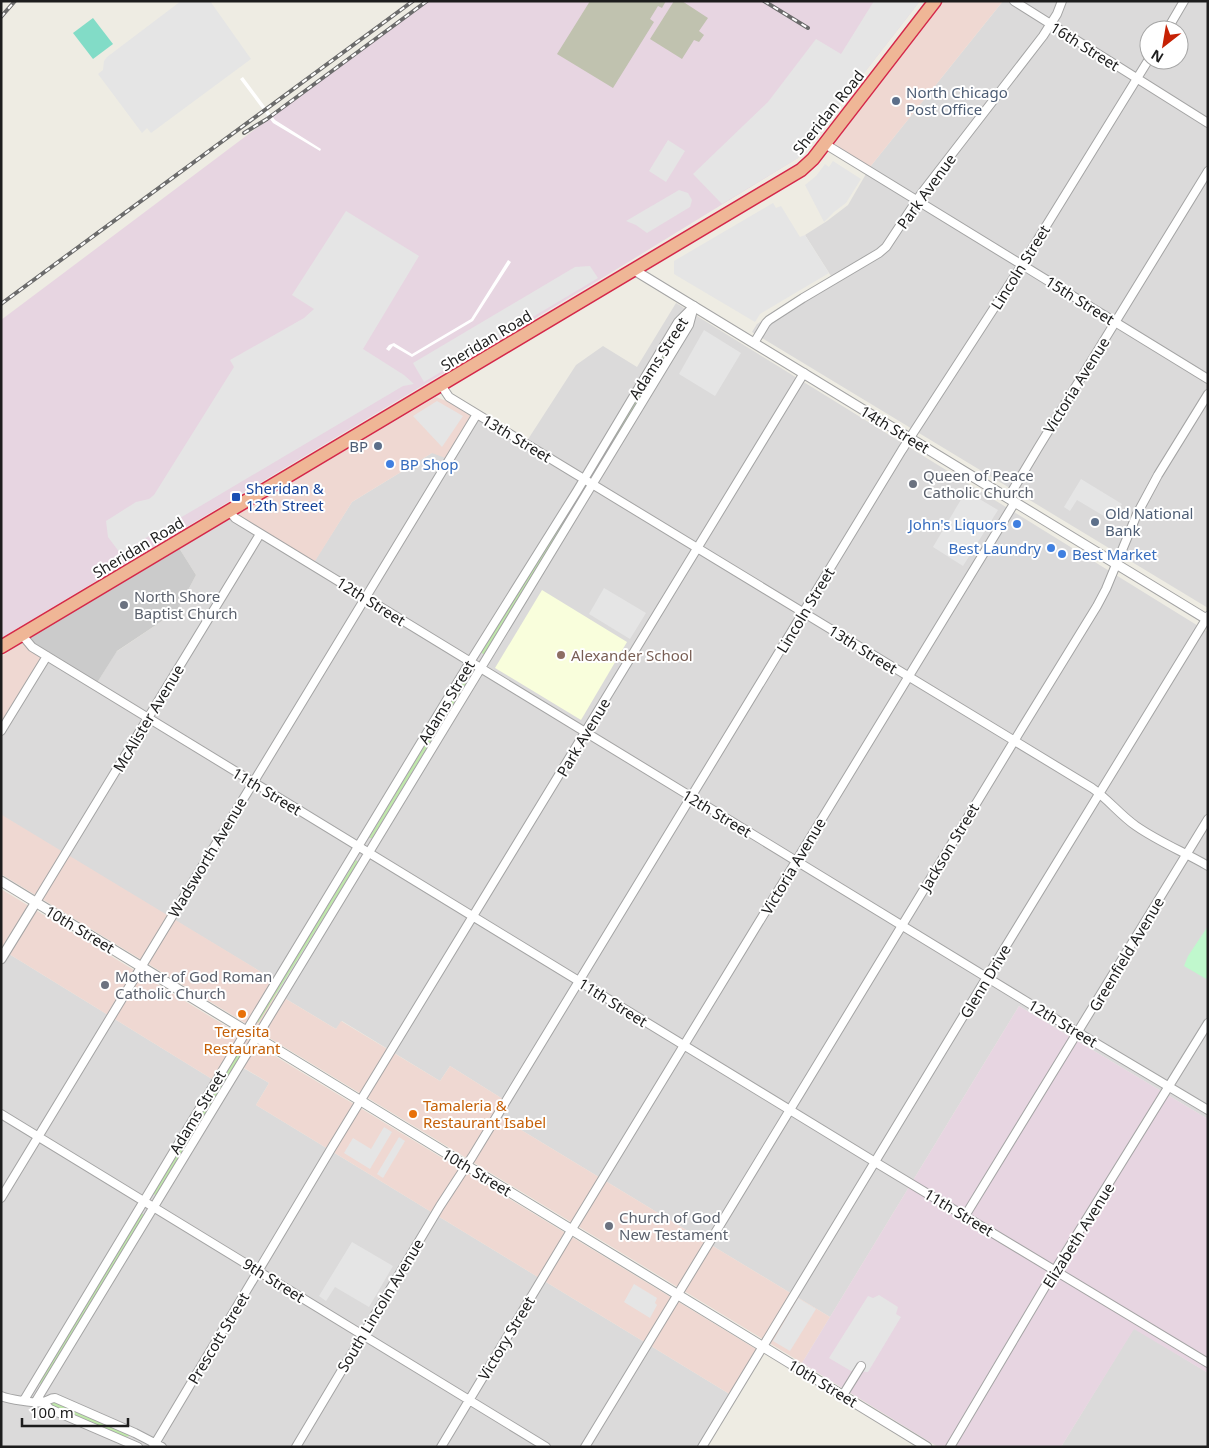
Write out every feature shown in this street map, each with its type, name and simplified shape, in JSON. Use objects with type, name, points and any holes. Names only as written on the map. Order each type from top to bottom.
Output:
[{"type":"highway","name":"Sheridan Road","points":[[1,647],[801,170],[825,144],[935,1]]},
{"type":"street","name":"16th Street","points":[[1014,1],[1208,123]]},
{"type":"street","name":"Park Avenue","points":[[754,343],[769,320],[886,247],[917,200],[1043,36],[1062,1]]},
{"type":"street","points":[[1173,20],[1184,1]]},
{"type":"street","name":"Lincoln Street","points":[[466,1165],[910,438],[1022,265],[1142,70]]},
{"type":"street","name":"15th Street","points":[[825,144],[1208,379]]},
{"type":"street","name":"Victoria Avenue","points":[[572,1229],[908,677],[1115,322],[1208,171]]},
{"type":"street","name":"14th Street","points":[[634,270],[1207,618]]},
{"type":"street","name":"Adams Street","points":[[24,1400],[246,1030],[584,479],[678,322],[694,306]]},
{"type":"street","name":"Adams Street","points":[[40,1402],[153,1207],[688,325],[694,306]]},
{"type":"street","name":"Park Avenue","points":[[361,1101],[804,373]]},
{"type":"street","name":"13th Street","points":[[441,385],[449,397],[1014,741],[1099,794],[1135,825],[1163,843],[1208,866]]},
{"type":"street","name":"Jackson Street","points":[[585,1447],[1014,741],[1090,620],[1103,594],[1136,514],[1208,394]]},
{"type":"street","name":"Wadsworth Avenue","points":[[1,1198],[477,414]]},
{"type":"street","name":"12th Street","points":[[230,511],[235,518],[260,534],[902,926],[1208,1110]]},
{"type":"street","name":"McAlister Avenue","points":[[36,902],[260,534]]},
{"type":"street","name":"Glenn Drive","points":[[702,1447],[1207,618]]},
{"type":"street","name":"11th Street","points":[[22,635],[32,647],[874,1162],[1208,1363]]},
{"type":"street","points":[[1,730],[47,656]]},
{"type":"street","name":"Greenfield Avenue","points":[[965,1216],[1208,819]]},
{"type":"street","name":"10th Street","points":[[1,881],[763,1346],[923,1446]]},
{"type":"street","points":[[1,959],[36,902]]},
{"type":"street","name":"Elizabeth Avenue","points":[[950,1447],[1056,1270],[1208,1024]]},
{"type":"street","name":"Prescott Street","points":[[157,1445],[258,1271],[361,1101]]},
{"type":"street","name":"9th Street","points":[[1,1114],[546,1447]]},
{"type":"street","name":"South Lincoln Avenue","points":[[296,1447],[362,1334],[466,1165]]},
{"type":"street","name":"Victory Street","points":[[441,1447],[572,1229]]},
{"type":"street","points":[[843,1396],[861,1366]]},
{"type":"street","points":[[2,1398],[40,1402],[50,1409],[132,1446],[135,1433]]},
{"type":"street","points":[[40,1402],[55,1398],[135,1433],[157,1445]]},
{"type":"shaded area","points":[[181,1],[210,1],[251,59],[151,133],[147,128],[142,133],[98,74],[103,70],[104,61],[107,57]]},
{"type":"shaded area","points":[[426,1],[920,1],[798,158],[599,280],[1,638],[1,320]]},
{"type":"shaded area","points":[[590,1],[666,1],[662,8],[658,6],[650,19],[654,22],[613,88],[557,54]]},
{"type":"shaded area","points":[[674,1],[682,1],[708,18],[699,31],[704,35],[699,42],[694,40],[682,59],[650,39]]},
{"type":"shaded area","points":[[874,1],[920,1],[798,158],[722,204],[693,174],[768,102],[816,39],[841,54]]},
{"type":"shaded area","points":[[943,1],[1003,1],[870,167],[832,145],[923,29]]},
{"type":"shaded area","points":[[1003,1],[1208,1],[1208,608],[752,332],[757,324],[831,276],[805,235],[848,205],[870,167]]},
{"type":"shaded area","points":[[93,18],[113,44],[93,59],[73,33]]},
{"type":"shaded area","points":[[668,140],[685,151],[666,182],[649,171]]},
{"type":"shaded area","points":[[833,161],[861,179],[846,203],[824,222],[805,185],[816,176],[825,164],[829,167]]},
{"type":"shaded area","points":[[679,190],[688,193],[692,200],[690,207],[647,233],[626,221]]},
{"type":"shaded area","points":[[773,203],[776,208],[781,206],[800,237],[805,235],[829,273],[760,314],[755,322],[674,274],[674,261]]},
{"type":"shaded area","points":[[346,211],[419,256],[363,349],[404,375],[414,384],[403,386],[120,553],[108,537],[106,521],[136,502],[149,499],[154,495],[234,367],[230,360],[304,318],[314,309],[292,295]]},
{"type":"shaded area","points":[[590,266],[598,278],[424,382],[413,363],[575,267]]},
{"type":"shaded area","points":[[676,303],[1208,632],[1208,1119],[1019,1006],[830,1317],[498,1116],[506,1101],[450,1066],[440,1081],[342,1021],[336,1029],[276,993],[281,984],[1,816],[1,737],[50,659],[95,686],[116,652],[177,611],[196,575],[179,548],[232,517],[312,565],[352,502],[432,453],[476,418],[523,447],[576,365],[603,346],[637,367]]},
{"type":"shaded area","points":[[704,330],[741,353],[715,396],[679,374]]},
{"type":"shaded area","points":[[436,397],[452,403],[476,418],[448,459],[432,453],[352,502],[312,566],[232,517]]},
{"type":"shaded area","points":[[437,401],[463,416],[442,447],[413,416]]},
{"type":"shaded area","points":[[1081,479],[1122,504],[1109,519],[1077,500],[1070,511],[1064,507]]},
{"type":"shaded area","points":[[966,491],[998,510],[963,566],[933,547]]},
{"type":"shaded area","points":[[179,548],[196,575],[177,611],[117,651],[95,686],[23,642]]},
{"type":"shaded area","points":[[604,588],[646,613],[630,639],[589,614]]},
{"type":"shaded area","name":"Alexander School","points":[[542,590],[627,642],[581,720],[495,668]]},
{"type":"shaded area","points":[[23,642],[50,659],[1,737],[1,657]]},
{"type":"shaded area","points":[[2,815],[281,984],[276,993],[336,1029],[341,1021],[440,1081],[450,1066],[506,1101],[498,1116],[830,1317],[802,1363],[1,874]]},
{"type":"shaded area","points":[[1,889],[764,1354],[736,1398],[256,1105],[269,1083],[234,1062],[220,1084],[1,949]]},
{"type":"shaded area","points":[[1,949],[220,1084],[233,1062],[269,1083],[256,1105],[736,1398],[707,1447],[1,1447]]},
{"type":"shaded area","points":[[1019,1006],[1208,1119],[1208,1373],[1134,1329],[1061,1447],[938,1447],[802,1363]]},
{"type":"shaded area","points":[[384,1127],[392,1132],[370,1169],[344,1153],[353,1138],[371,1149]]},
{"type":"shaded area","points":[[399,1137],[405,1141],[383,1178],[377,1174]]},
{"type":"shaded area","points":[[352,1242],[393,1266],[369,1307],[335,1287],[326,1301],[319,1296]]},
{"type":"shaded area","points":[[634,1284],[657,1298],[655,1303],[657,1305],[650,1318],[624,1302]]},
{"type":"shaded area","points":[[879,1295],[898,1307],[896,1314],[901,1317],[868,1372],[851,1371],[829,1358],[868,1296],[873,1298]]},
{"type":"shaded area","points":[[798,1298],[816,1309],[790,1351],[773,1341]]},
{"type":"shaded area","points":[[1134,1328],[1208,1373],[1208,1447],[1061,1447]]},
{"type":"green space","points":[[683,322],[685,324],[597,470],[595,470],[594,468]]},
{"type":"green space","points":[[579,492],[582,494],[483,654],[481,652]]},
{"type":"green space","points":[[469,676],[372,838],[369,838],[466,677]]},
{"type":"green space","points":[[356,860],[358,862],[258,1023],[257,1020]]},
{"type":"green space","points":[[1208,926],[1208,980],[1184,966],[1188,956]]},
{"type":"green space","points":[[243,1044],[246,1047],[158,1192],[156,1195],[153,1194]]},
{"type":"green space","points":[[141,1213],[144,1215],[43,1383],[39,1384],[38,1382]]},
{"type":"green space","points":[[51,1400],[129,1434],[129,1436],[125,1437],[49,1404]]},
{"type":"pier","points":[[243,77],[275,120],[321,149],[320,151],[273,123],[240,79]]},
{"type":"pier","points":[[508,260],[511,262],[473,321],[412,357],[393,346],[389,351],[386,349],[394,343],[412,354],[471,319]]},
{"type":"railway","points":[[1,17],[15,1]]},
{"type":"railway","points":[[1,304],[413,1]]},
{"type":"railway","points":[[244,133],[267,119],[427,1]]},
{"type":"railway","points":[[764,1],[808,28]]},
{"type":"place","name":"North Chicago Post Office","points":[[896,101]]},
{"type":"place","name":"BP","points":[[378,446]]},
{"type":"place","name":"BP Shop","points":[[390,464]]},
{"type":"place","name":"Queen of Peace Catholic Church","points":[[913,484]]},
{"type":"place","name":"Sheridan & 12th Street","points":[[236,497]]},
{"type":"place","name":"Old National Bank","points":[[1095,522]]},
{"type":"place","name":"John's Liquors","points":[[1017,524]]},
{"type":"place","name":"Best Laundry","points":[[1051,548]]},
{"type":"place","name":"Best Market","points":[[1062,554]]},
{"type":"place","name":"North Shore Baptist Church","points":[[124,605]]},
{"type":"place","name":"Alexander School","points":[[561,655]]},
{"type":"place","name":"Mother of God Roman Catholic Church","points":[[105,985]]},
{"type":"place","name":"Teresita Restaurant","points":[[242,1014]]},
{"type":"place","name":"Tamaleria & Restaurant Isabel","points":[[413,1114]]},
{"type":"place","name":"Church of God New Testament","points":[[609,1226]]}]
